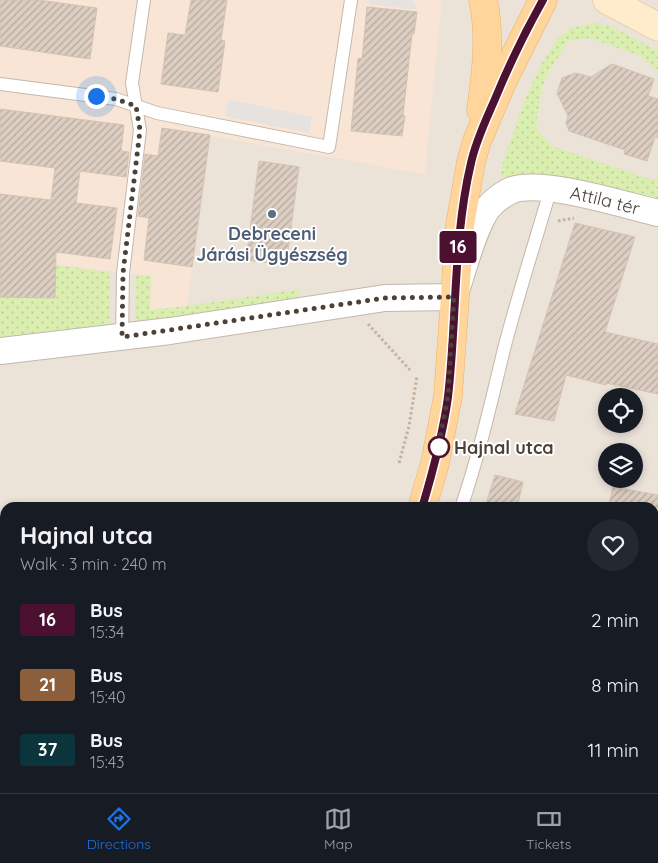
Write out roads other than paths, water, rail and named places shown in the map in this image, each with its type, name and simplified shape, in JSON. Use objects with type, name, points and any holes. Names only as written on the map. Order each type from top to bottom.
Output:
[{"type":"main road","points":[[424,502],[445,415],[452,348],[460,225],[466,183],[477,141],[485,83],[488,37],[483,0]]},
{"type":"main road","points":[[477,141],[503,80],[543,0]]},
{"type":"street","points":[[607,0],[658,27]]},
{"type":"street","name":"Attila tér","points":[[454,297],[480,221],[498,198],[512,190],[529,187],[552,188],[658,213]]},
{"type":"street","points":[[0,351],[122,337],[385,298],[454,297]]},
{"type":"lane","points":[[122,337],[123,273],[140,130],[132,82],[144,0]]},
{"type":"lane","points":[[0,84],[116,99],[157,113],[329,147],[351,1]]},
{"type":"lane","points":[[463,502],[485,432],[524,274],[552,188]]},
{"type":"place","name":"Debreceni Járási Ügyészség","points":[[272,214]]},
{"type":"place","name":"Hajnal utca","points":[[439,447]]}]
